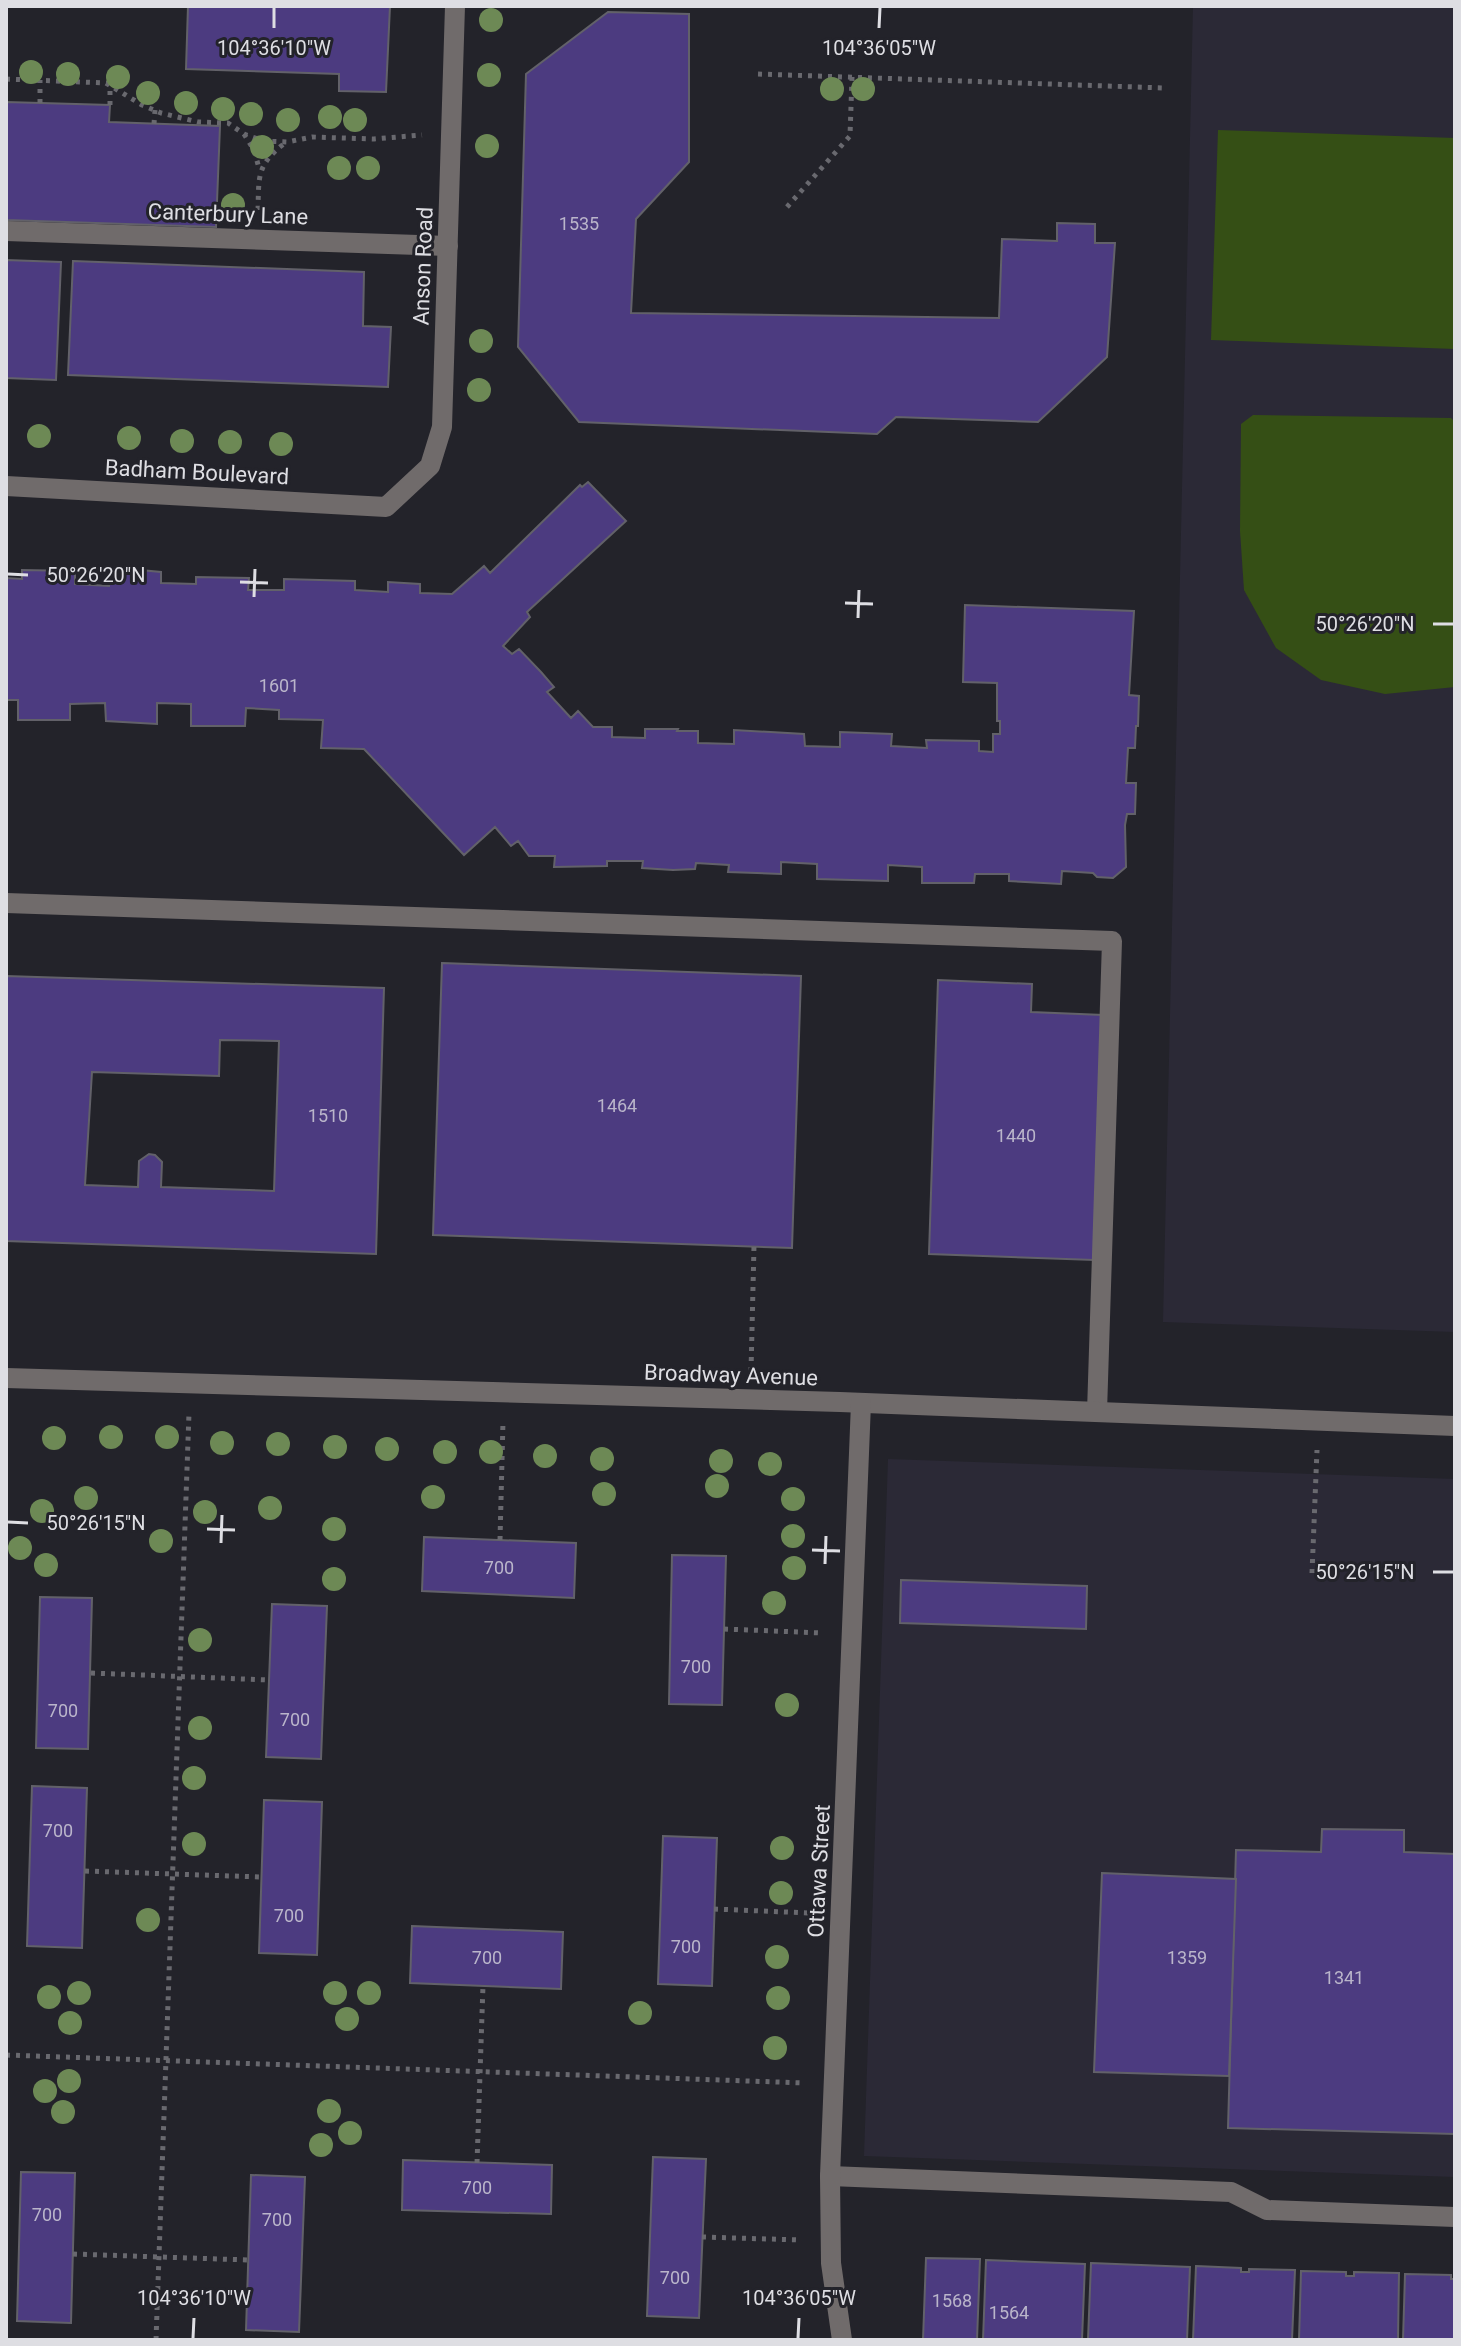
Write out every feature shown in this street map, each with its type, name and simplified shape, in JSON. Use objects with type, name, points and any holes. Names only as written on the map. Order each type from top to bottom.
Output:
[{"type":"street","name":"Anson Road","points":[[386,507],[430,466],[442,427],[455,6]]},
{"type":"street","name":"Canterbury Lane","points":[[6,231],[448,246]]},
{"type":"street","name":"Badham Boulevard","points":[[6,486],[386,507]]},
{"type":"street","points":[[6,903],[1112,941],[1097,1412]]},
{"type":"street","name":"Broadway Avenue","points":[[6,1378],[861,1403],[1455,1426]]},
{"type":"street","name":"Ottawa Street","points":[[842,2340],[831,2263],[830,2176],[861,1403]]},
{"type":"street","points":[[830,2176],[1231,2192],[1267,2210],[1455,2217]]},
{"type":"path","points":[[758,74],[1165,88]]},
{"type":"path","points":[[787,207],[850,136],[852,77]]},
{"type":"path","points":[[6,79],[106,83],[155,110],[198,122],[228,123],[244,134],[263,141],[287,142],[323,136],[374,139],[412,135],[451,136]]},
{"type":"path","points":[[40,80],[40,103]]},
{"type":"path","points":[[110,85],[110,105]]},
{"type":"path","points":[[154,124],[155,110]]},
{"type":"path","points":[[244,134],[254,150],[259,169],[257,239]]},
{"type":"path","points":[[259,169],[287,142]]},
{"type":"path","points":[[750,1400],[754,1246]]},
{"type":"path","points":[[156,2340],[191,1384]]},
{"type":"path","points":[[500,1540],[504,1392]]},
{"type":"path","points":[[1312,1573],[1319,1421]]},
{"type":"path","points":[[724,1629],[853,1634]]},
{"type":"path","points":[[91,1673],[269,1680]]},
{"type":"path","points":[[85,1871],[261,1877]]},
{"type":"path","points":[[714,1909],[841,1914]]},
{"type":"path","points":[[477,2163],[483,1985]]},
{"type":"path","points":[[6,2055],[834,2084]]},
{"type":"path","points":[[702,2237],[831,2241]]},
{"type":"path","points":[[73,2254],[248,2260]]},
{"type":"shaded area","points":[[1193,6],[1455,6],[1455,1332],[1163,1322]]},
{"type":"shaded area","points":[[888,1459],[1455,1479],[1455,2177],[864,2156]]},
{"type":"green space","points":[[1218,130],[1455,138],[1455,349],[1211,340]]},
{"type":"green space","points":[[1253,415],[1451,418],[1455,422],[1455,687],[1385,694],[1321,680],[1276,648],[1244,590],[1240,531],[1241,424]]},
{"type":"building","points":[[188,6],[390,6],[386,92],[339,91],[339,74],[186,69]]},
{"type":"building","points":[[608,12],[689,14],[689,162],[636,219],[631,313],[999,318],[1002,239],[1057,241],[1057,223],[1095,224],[1095,243],[1115,243],[1107,357],[1038,422],[896,417],[877,434],[579,422],[518,347],[526,74]]},
{"type":"building","points":[[6,102],[110,105],[109,122],[220,126],[216,227],[6,220]]},
{"type":"building","points":[[6,260],[61,262],[56,380],[6,378]]},
{"type":"building","points":[[73,261],[364,272],[363,326],[391,327],[388,387],[68,375]]},
{"type":"building","points":[[588,482],[626,521],[527,612],[530,617],[503,646],[512,654],[519,649],[541,672],[554,687],[547,692],[571,718],[578,711],[593,727],[612,727],[612,737],[645,738],[645,729],[678,729],[698,731],[698,743],[734,744],[734,730],[804,734],[805,746],[840,747],[840,732],[892,734],[891,746],[927,748],[926,740],[979,741],[979,751],[993,752],[993,734],[1000,734],[997,683],[963,682],[965,605],[1134,611],[1129,695],[1139,696],[1135,748],[1128,748],[1126,783],[1136,783],[1135,814],[1127,814],[1125,825],[1126,867],[1113,878],[1062,871],[1061,884],[1009,881],[1009,874],[975,874],[974,883],[922,883],[922,867],[888,865],[888,881],[817,879],[817,864],[781,862],[781,874],[728,872],[729,865],[696,863],[695,869],[642,868],[643,861],[607,861],[607,866],[554,867],[555,856],[529,856],[518,841],[511,846],[495,827],[464,855],[364,749],[321,748],[323,720],[279,719],[279,710],[246,708],[245,726],[191,726],[191,704],[157,703],[157,724],[106,721],[105,703],[70,704],[70,720],[18,720],[18,700],[6,700],[6,578],[22,579],[22,570],[75,571],[75,584],[109,586],[110,569],[161,572],[161,583],[196,584],[196,577],[249,578],[248,590],[284,590],[284,579],[355,581],[355,590],[388,592],[388,582],[420,584],[420,593],[452,594],[484,566],[490,573],[580,485],[582,487]]},
{"type":"building","points":[[442,963],[801,976],[792,1248],[433,1235]]},
{"type":"building","points":[[6,976],[384,988],[376,1254],[6,1241]],"holes":[[[220,1040],[279,1041],[274,1191],[161,1187],[162,1162],[149,1154],[139,1161],[138,1187],[85,1185],[92,1072],[219,1076]]]},
{"type":"building","points":[[938,980],[1032,984],[1031,1012],[1103,1015],[1094,1260],[929,1254]]},
{"type":"building","points":[[424,1537],[576,1543],[574,1598],[422,1591]]},
{"type":"building","points":[[672,1555],[726,1556],[722,1705],[669,1704]]},
{"type":"building","points":[[901,1580],[1087,1586],[1086,1629],[900,1623]]},
{"type":"building","points":[[40,1597],[92,1598],[88,1749],[36,1748]]},
{"type":"building","points":[[272,1604],[327,1606],[321,1759],[266,1757]]},
{"type":"building","points":[[32,1786],[87,1788],[82,1948],[27,1946]]},
{"type":"building","points":[[264,1800],[322,1802],[317,1955],[259,1953]]},
{"type":"building","points":[[1322,1829],[1404,1830],[1404,1852],[1455,1854],[1455,2134],[1228,2128],[1236,1850],[1321,1852]]},
{"type":"building","points":[[663,1836],[717,1838],[712,1986],[658,1984]]},
{"type":"building","points":[[1102,1873],[1236,1879],[1229,2076],[1094,2072]]},
{"type":"building","points":[[412,1926],[563,1932],[561,1989],[410,1983]]},
{"type":"building","points":[[653,2157],[706,2159],[699,2318],[647,2316]]},
{"type":"building","points":[[403,2160],[552,2165],[551,2214],[402,2210]]},
{"type":"building","points":[[21,2172],[75,2173],[71,2323],[17,2321]]},
{"type":"building","points":[[251,2175],[305,2177],[299,2332],[246,2330]]},
{"type":"building","points":[[926,2258],[980,2259],[977,2340],[923,2340]]},
{"type":"building","points":[[986,2260],[1085,2264],[1082,2340],[983,2340]]},
{"type":"building","points":[[1091,2263],[1190,2267],[1187,2340],[1088,2340]]},
{"type":"building","points":[[1196,2266],[1241,2268],[1241,2272],[1249,2272],[1249,2269],[1295,2270],[1292,2340],[1193,2340]]},
{"type":"building","points":[[1301,2271],[1346,2272],[1346,2276],[1354,2276],[1354,2272],[1399,2273],[1398,2340],[1299,2340]]},
{"type":"building","points":[[1405,2274],[1451,2275],[1451,2279],[1455,2279],[1455,2340],[1403,2340]]}]
